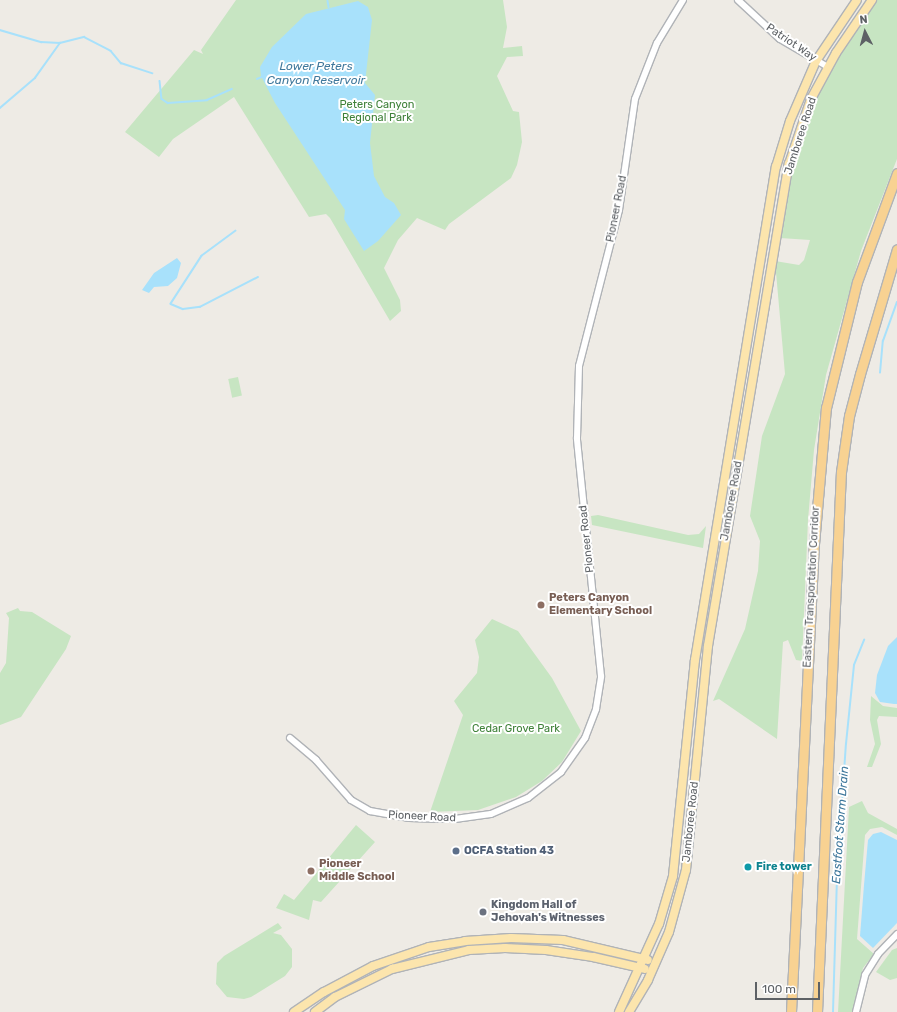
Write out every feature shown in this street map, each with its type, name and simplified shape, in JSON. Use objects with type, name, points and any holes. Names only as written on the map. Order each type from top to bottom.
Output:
[{"type":"highway","name":"Eastern Transportation Corridor","points":[[791,1012],[814,536],[826,408],[857,282],[897,173]]},
{"type":"highway","points":[[817,1012],[841,472],[856,388],[897,249]]},
{"type":"main road","name":"Jamboree Road","points":[[619,1012],[641,969],[666,905],[677,856],[695,660],[767,212],[776,167],[790,122],[816,61],[857,0]]},
{"type":"main road","name":"Jamboree Road","points":[[629,1012],[651,971],[669,932],[686,870],[708,646],[787,177],[811,99],[828,67],[872,0]]},
{"type":"main road","points":[[294,1012],[373,966],[429,947],[465,941],[511,938],[562,940],[655,962]]},
{"type":"main road","points":[[314,1012],[335,997],[392,969],[470,950],[505,948],[546,950],[593,957],[651,971]]},
{"type":"street","name":"Pioneer Road","points":[[290,738],[316,760],[351,800],[370,811],[402,818],[455,819],[491,814],[528,798],[556,777],[585,738],[596,710],[601,676],[577,438],[579,366],[619,210],[635,99],[652,53],[683,0]]},
{"type":"street","name":"Patriot Way","points":[[738,0],[780,39],[828,67]]},
{"type":"street","points":[[856,1012],[865,975],[878,954],[897,934]]},
{"type":"green space","name":"Peters Canyon Regional Park","points":[[236,0],[503,0],[507,27],[503,48],[522,46],[523,56],[507,57],[497,76],[513,111],[519,112],[522,142],[517,165],[511,178],[449,224],[445,230],[417,218],[398,240],[384,268],[400,300],[401,311],[390,321],[330,218],[326,214],[309,217],[234,97],[173,139],[159,157],[125,132],[194,50],[203,54],[201,50]]},
{"type":"green space","points":[[877,0],[897,0],[897,159],[861,251],[826,375],[814,450],[808,520],[802,661],[796,660],[788,640],[783,642],[777,739],[719,699],[713,701],[745,629],[758,571],[760,541],[750,516],[762,436],[785,374],[775,261],[799,265],[804,260],[810,240],[780,238],[789,184],[803,129],[818,93],[836,60]]},
{"type":"green space","points":[[238,377],[242,396],[232,398],[228,379]]},
{"type":"green space","points":[[598,515],[688,535],[699,534],[706,526],[703,548],[592,525],[591,516]]},
{"type":"green space","points":[[18,608],[20,611],[32,612],[71,636],[66,649],[21,717],[0,725],[0,673],[6,663],[9,618],[6,613]]},
{"type":"green space","name":"Cedar Grove Park","points":[[492,619],[518,631],[552,678],[581,731],[562,762],[542,781],[516,797],[478,810],[430,812],[463,715],[454,701],[477,673],[479,657],[475,640]]},
{"type":"green space","points":[[871,696],[883,706],[897,708],[897,717],[879,716],[877,720],[881,744],[872,767],[867,767],[875,744],[870,720]]},
{"type":"green space","points":[[862,801],[868,813],[897,829],[897,835],[882,827],[870,829],[865,835],[857,939],[874,954],[863,968],[853,1012],[838,1012],[849,807]]},
{"type":"green space","points":[[356,825],[375,842],[321,902],[313,900],[309,920],[276,908],[284,894],[294,900]]},
{"type":"green space","points":[[278,923],[282,928],[273,933],[281,935],[292,949],[292,967],[285,976],[251,997],[244,999],[227,997],[216,984],[217,963],[224,956]]},
{"type":"green space","points":[[897,948],[897,978],[890,980],[876,972],[892,950]]},
{"type":"water","name":"Lower Peters Canyon Reservoir","points":[[358,1],[368,7],[372,20],[365,83],[375,95],[370,143],[374,176],[385,197],[394,203],[401,215],[378,241],[364,251],[344,219],[345,210],[275,103],[261,76],[260,67],[272,47],[306,14]]},
{"type":"water","points":[[177,258],[181,263],[177,278],[168,286],[154,287],[149,293],[142,290],[154,273]]},
{"type":"water","points":[[897,637],[897,704],[880,702],[875,693],[877,675],[888,646]]},
{"type":"water","points":[[881,832],[897,840],[897,923],[873,948],[860,936],[868,840],[873,834]]},
{"type":"waterway","points":[[328,1],[329,7]]},
{"type":"waterway","points":[[0,30],[41,42],[60,43],[84,37],[111,51],[121,63],[152,73]]},
{"type":"waterway","points":[[0,108],[35,78],[60,43]]},
{"type":"waterway","points":[[257,79],[262,77]]},
{"type":"waterway","points":[[160,81],[162,99],[168,103],[207,100],[232,89]]},
{"type":"waterway","points":[[236,231],[202,256],[171,304],[183,309],[200,307],[258,277]]},
{"type":"waterway","name":"Eastfoot Storm Drain","points":[[880,373],[883,341],[897,302]]},
{"type":"waterway","name":"Eastfoot Storm Drain","points":[[833,1012],[837,875],[846,744],[854,665],[864,640]]},
{"type":"place","name":"Peters Canyon Elementary School","points":[[541,605]]},
{"type":"place","name":"OCFA Station 43","points":[[456,851]]},
{"type":"place","name":"Fire tower","points":[[748,867]]},
{"type":"place","name":"Pioneer Middle School","points":[[311,871]]},
{"type":"place","name":"Kingdom Hall of Jehovah's Witnesses","points":[[483,912]]}]
